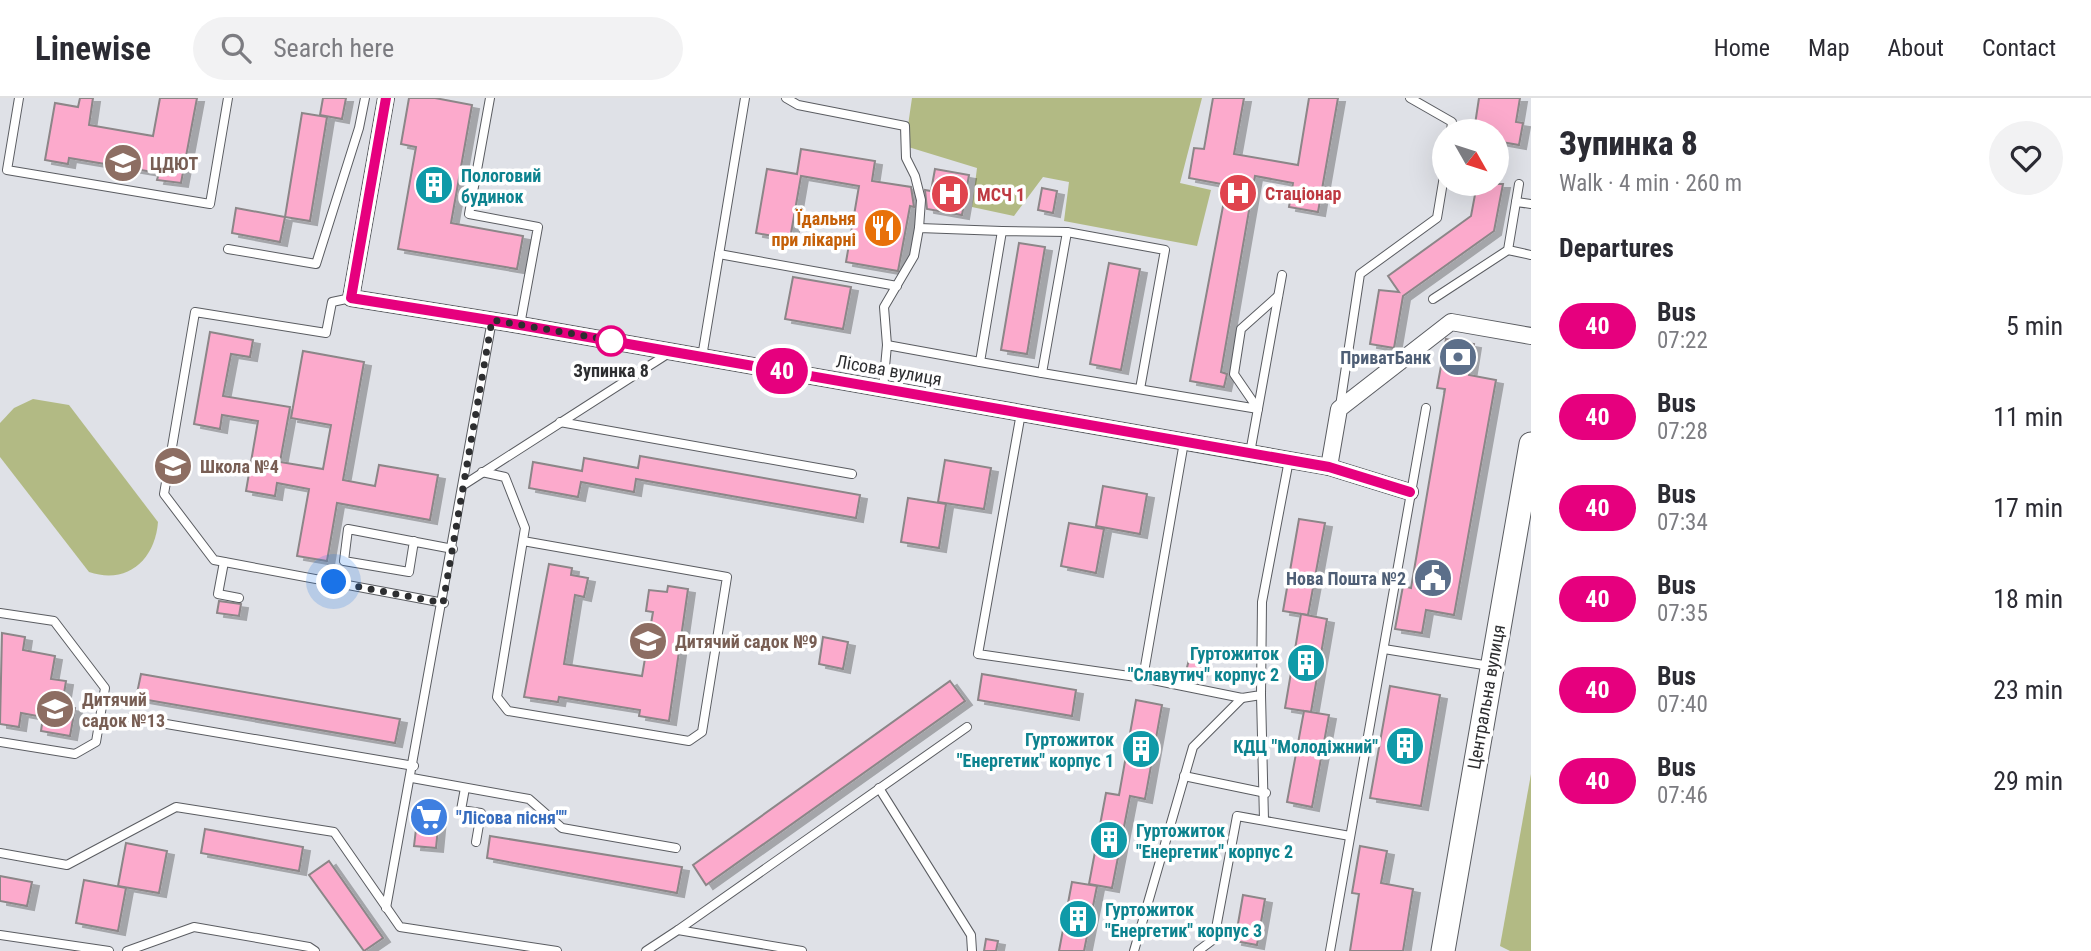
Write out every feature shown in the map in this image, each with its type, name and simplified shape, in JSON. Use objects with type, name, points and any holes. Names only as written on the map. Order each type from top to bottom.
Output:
[{"type":"street","points":[[351,298],[386,98]]},
{"type":"street","name":"Лісова вулиця","points":[[351,298],[492,320],[1329,467],[1410,492]]},
{"type":"street","points":[[1329,467],[1339,409],[1451,322],[1531,336]]},
{"type":"street","name":"Центральна вулиця","points":[[1443,951],[1490,666],[1531,444]]},
{"type":"lane","points":[[19,98],[7,170],[210,204],[228,98]]},
{"type":"lane","points":[[228,249],[316,264],[359,128],[365,98]]},
{"type":"lane","points":[[490,98],[469,215],[538,227],[520,325]]},
{"type":"lane","points":[[702,357],[745,98]]},
{"type":"lane","points":[[786,98],[797,105],[905,126],[906,158],[915,176],[921,200],[919,228],[914,256],[884,307],[887,345],[883,389]]},
{"type":"lane","points":[[1410,98],[1447,119]]},
{"type":"lane","points":[[359,128],[380,132]]},
{"type":"lane","points":[[1508,250],[1519,184]]},
{"type":"lane","points":[[1339,409],[1360,274],[1437,218],[1441,196]]},
{"type":"lane","points":[[1516,202],[1531,204]]},
{"type":"lane","points":[[919,228],[1067,232],[1165,250],[1140,390]]},
{"type":"lane","points":[[980,362],[1002,231]]},
{"type":"lane","points":[[1042,373],[1067,232]]},
{"type":"lane","points":[[1433,299],[1508,250],[1531,255]]},
{"type":"lane","points":[[719,254],[897,286]]},
{"type":"lane","points":[[1250,453],[1282,275]]},
{"type":"lane","points":[[1258,409],[1234,374],[1241,329],[1278,296]]},
{"type":"lane","points":[[351,298],[332,302],[326,333],[195,312],[164,494],[214,560],[443,603]]},
{"type":"lane","points":[[386,908],[465,484],[492,320]]},
{"type":"lane","points":[[887,345],[1258,409]]},
{"type":"lane","points":[[465,484],[671,351]]},
{"type":"lane","points":[[1347,355],[1396,363]]},
{"type":"lane","points":[[1330,951],[1426,408]]},
{"type":"lane","points":[[1021,412],[978,654],[1143,678],[1242,698],[1261,695]]},
{"type":"lane","points":[[560,422],[852,474]]},
{"type":"lane","points":[[1143,678],[1184,442]]},
{"type":"lane","points":[[1264,820],[1266,793],[1261,695],[1262,602],[1289,460]]},
{"type":"lane","points":[[482,472],[505,477],[525,528],[497,698],[508,711],[689,741],[702,732],[727,577],[523,541]]},
{"type":"lane","points":[[414,541],[409,572],[344,561],[348,529],[414,541],[453,549]]},
{"type":"lane","points":[[224,562],[218,594],[239,598]]},
{"type":"lane","points":[[0,613],[54,621],[105,688],[96,742],[75,754],[0,742]]},
{"type":"lane","points":[[1384,649],[1490,666]]},
{"type":"lane","points":[[1134,951],[1193,747],[1242,698]]},
{"type":"lane","points":[[131,718],[414,766]]},
{"type":"lane","points":[[646,951],[967,727]]},
{"type":"lane","points":[[1184,776],[1266,793]]},
{"type":"lane","points":[[412,778],[529,799],[562,828],[676,848]]},
{"type":"lane","points":[[465,788],[461,810],[481,813],[476,842]]},
{"type":"lane","points":[[879,788],[971,935],[972,951]]},
{"type":"lane","points":[[0,853],[67,865],[176,807],[334,832],[400,927],[557,951]]},
{"type":"lane","points":[[1198,951],[1214,939],[1237,816],[1350,836]]},
{"type":"lane","points":[[127,951],[194,927],[309,947],[315,951]]},
{"type":"lane","points":[[678,930],[802,951]]},
{"type":"lane","points":[[0,935],[109,951]]},
{"type":"green space","points":[[912,98],[1202,98],[1180,183],[1211,190],[1197,246],[1064,221],[1069,182],[1043,177],[1014,216],[972,207],[977,168],[905,146]]},
{"type":"green space","points":[[33,399],[69,405],[158,522],[156,536],[145,558],[127,572],[103,575],[89,572],[0,457],[0,423],[14,408]]},
{"type":"green space","points":[[1531,774],[1531,951],[1510,951],[1500,946]]},
{"type":"building","points":[[80,98],[93,98],[89,125],[153,136],[160,98],[197,98],[181,183],[157,180],[159,173],[69,158],[68,164],[45,160],[55,103],[78,107]]},
{"type":"building","points":[[323,98],[346,98],[342,119],[320,115]]},
{"type":"building","name":"Пологовий будинок","points":[[409,98],[435,98],[472,105],[451,223],[523,236],[517,269],[398,249],[416,147],[401,144]]},
{"type":"building","points":[[1213,98],[1244,98],[1234,154],[1298,165],[1309,98],[1338,98],[1318,212],[1289,207],[1293,183],[1255,176],[1221,372],[1227,374],[1224,387],[1190,381],[1227,185],[1189,178],[1194,148],[1204,149]]},
{"type":"building","points":[[1479,98],[1520,98],[1516,122],[1523,123],[1519,145],[1509,143],[1509,119],[1476,119]]},
{"type":"building","points":[[302,113],[327,117],[310,221],[285,217]]},
{"type":"building","points":[[801,149],[875,161],[872,181],[911,187],[914,207],[910,206],[898,271],[846,262],[859,186],[801,176],[790,239],[756,233],[767,169],[797,174]]},
{"type":"building","points":[[935,169],[969,175],[962,215],[927,209],[925,190],[931,191]]},
{"type":"building","points":[[1042,188],[1057,191],[1053,213],[1038,210]]},
{"type":"building","points":[[1475,196],[1501,196],[1494,231],[1403,296],[1394,348],[1370,344],[1379,290],[1399,292],[1388,276],[1471,216]]},
{"type":"building","points":[[236,208],[285,217],[280,242],[232,233]]},
{"type":"building","points":[[1019,243],[1045,247],[1027,354],[1001,350]]},
{"type":"building","points":[[1109,263],[1140,269],[1121,370],[1090,364]]},
{"type":"building","points":[[793,277],[851,287],[843,329],[785,319]]},
{"type":"building","points":[[210,332],[253,340],[250,357],[231,354],[223,396],[290,407],[280,462],[323,469],[331,425],[291,418],[303,351],[364,362],[343,480],[375,486],[379,465],[438,475],[430,520],[337,503],[327,561],[297,556],[309,489],[277,483],[275,496],[246,491],[258,421],[222,415],[220,429],[194,424]]},
{"type":"building","points":[[1446,339],[1474,344],[1469,375],[1496,380],[1454,615],[1426,610],[1422,633],[1395,629],[1403,586],[1411,588],[1445,389],[1437,388]]},
{"type":"building","points":[[640,456],[860,495],[856,518],[636,479],[634,492],[581,482],[578,497],[529,488],[533,462],[582,471],[584,458],[638,468]]},
{"type":"building","points":[[945,460],[991,468],[984,509],[938,502]]},
{"type":"building","points":[[1103,486],[1147,494],[1140,534],[1096,526]]},
{"type":"building","points":[[908,498],[946,504],[939,548],[901,542]]},
{"type":"building","points":[[1299,519],[1325,523],[1308,615],[1283,611]]},
{"type":"building","points":[[1069,523],[1104,529],[1096,573],[1061,566]]},
{"type":"building","points":[[549,564],[572,568],[571,575],[588,578],[584,597],[575,595],[564,664],[642,676],[653,612],[646,611],[649,590],[667,592],[668,586],[688,589],[669,721],[639,716],[640,710],[559,697],[558,702],[524,697]]},
{"type":"building","points":[[219,601],[241,604],[239,616],[217,613]]},
{"type":"building","name":"Гуртожиток \"Славутич\" корпус 2","points":[[1301,614],[1327,619],[1311,712],[1285,708]]},
{"type":"building","points":[[2,633],[25,637],[23,650],[55,656],[51,679],[66,681],[62,706],[75,708],[70,736],[41,731],[43,717],[21,713],[19,727],[0,724]]},
{"type":"building","points":[[823,637],[848,642],[843,669],[819,664]]},
{"type":"building","points":[[1190,656],[1203,659],[1198,678],[1185,675]]},
{"type":"building","points":[[141,674],[400,719],[395,743],[136,698]]},
{"type":"building","points":[[982,674],[1076,690],[1072,716],[978,700]]},
{"type":"building","points":[[950,681],[965,701],[706,885],[693,865]]},
{"type":"building","name":"КДЦ \"Молодіжний\"","points":[[1390,686],[1440,695],[1421,806],[1370,798]]},
{"type":"building","points":[[1136,700],[1162,705],[1145,799],[1130,796],[1112,888],[1089,884],[1106,793],[1119,795]]},
{"type":"building","points":[[1304,711],[1329,715],[1312,807],[1287,802]]},
{"type":"building","points":[[419,804],[440,807],[436,848],[414,846]]},
{"type":"building","points":[[205,829],[303,847],[299,871],[201,853]]},
{"type":"building","points":[[490,836],[682,867],[677,893],[487,858]]},
{"type":"building","points":[[126,843],[167,851],[159,893],[118,886]]},
{"type":"building","points":[[1360,846],[1387,851],[1381,883],[1413,889],[1403,951],[1350,951],[1359,894],[1352,893]]},
{"type":"building","points":[[329,861],[383,938],[364,951],[309,875]]},
{"type":"building","points":[[0,876],[32,882],[27,906],[0,901]]},
{"type":"building","points":[[84,880],[126,888],[118,931],[76,923]]},
{"type":"building","name":"Гуртожиток \"Енергетик\" корпус 3","points":[[1072,882],[1097,886],[1084,951],[1059,951]]},
{"type":"building","points":[[1243,895],[1265,899],[1257,945],[1235,941]]},
{"type":"building","points":[[986,939],[998,941],[996,951],[984,951]]},
{"type":"bus line","name":"40","points":[[386,98],[351,298],[520,325],[1329,467],[1410,492]]},
{"type":"place","name":"ЦДЮТ","points":[[123,163]]},
{"type":"place","name":"Пологовий будинок","points":[[434,185]]},
{"type":"place","name":"Стаціонар","points":[[1238,193]]},
{"type":"place","name":"МСЧ 1","points":[[950,194]]},
{"type":"place","name":"Їдальня при лікарні","points":[[883,228]]},
{"type":"place","name":"Зупинка 8","points":[[611,341]]},
{"type":"place","name":"ПриватБанк","points":[[1458,357]]},
{"type":"place","name":"Школа №4","points":[[173,466]]},
{"type":"place","name":"Нова Пошта №2","points":[[1433,578]]},
{"type":"place","name":"Дитячий садок №9","points":[[648,641]]},
{"type":"place","name":"Гуртожиток \"Славутич\" корпус 2","points":[[1306,663]]},
{"type":"place","name":"Дитячий садок №13","points":[[55,709]]},
{"type":"place","name":"КДЦ \"Молодіжний\"","points":[[1405,746]]},
{"type":"place","name":"Гуртожиток \"Енергетик\" корпус 1","points":[[1141,749]]},
{"type":"place","name":"\"Лісова пісня\"\"","points":[[429,817]]},
{"type":"place","name":"Гуртожиток \"Енергетик\" корпус 2","points":[[1109,840]]},
{"type":"place","name":"Гуртожиток \"Енергетик\" корпус 3","points":[[1078,919]]},
{"type":"route","points":[[334,582],[443,603],[492,320],[621,342],[611,341]]}]
